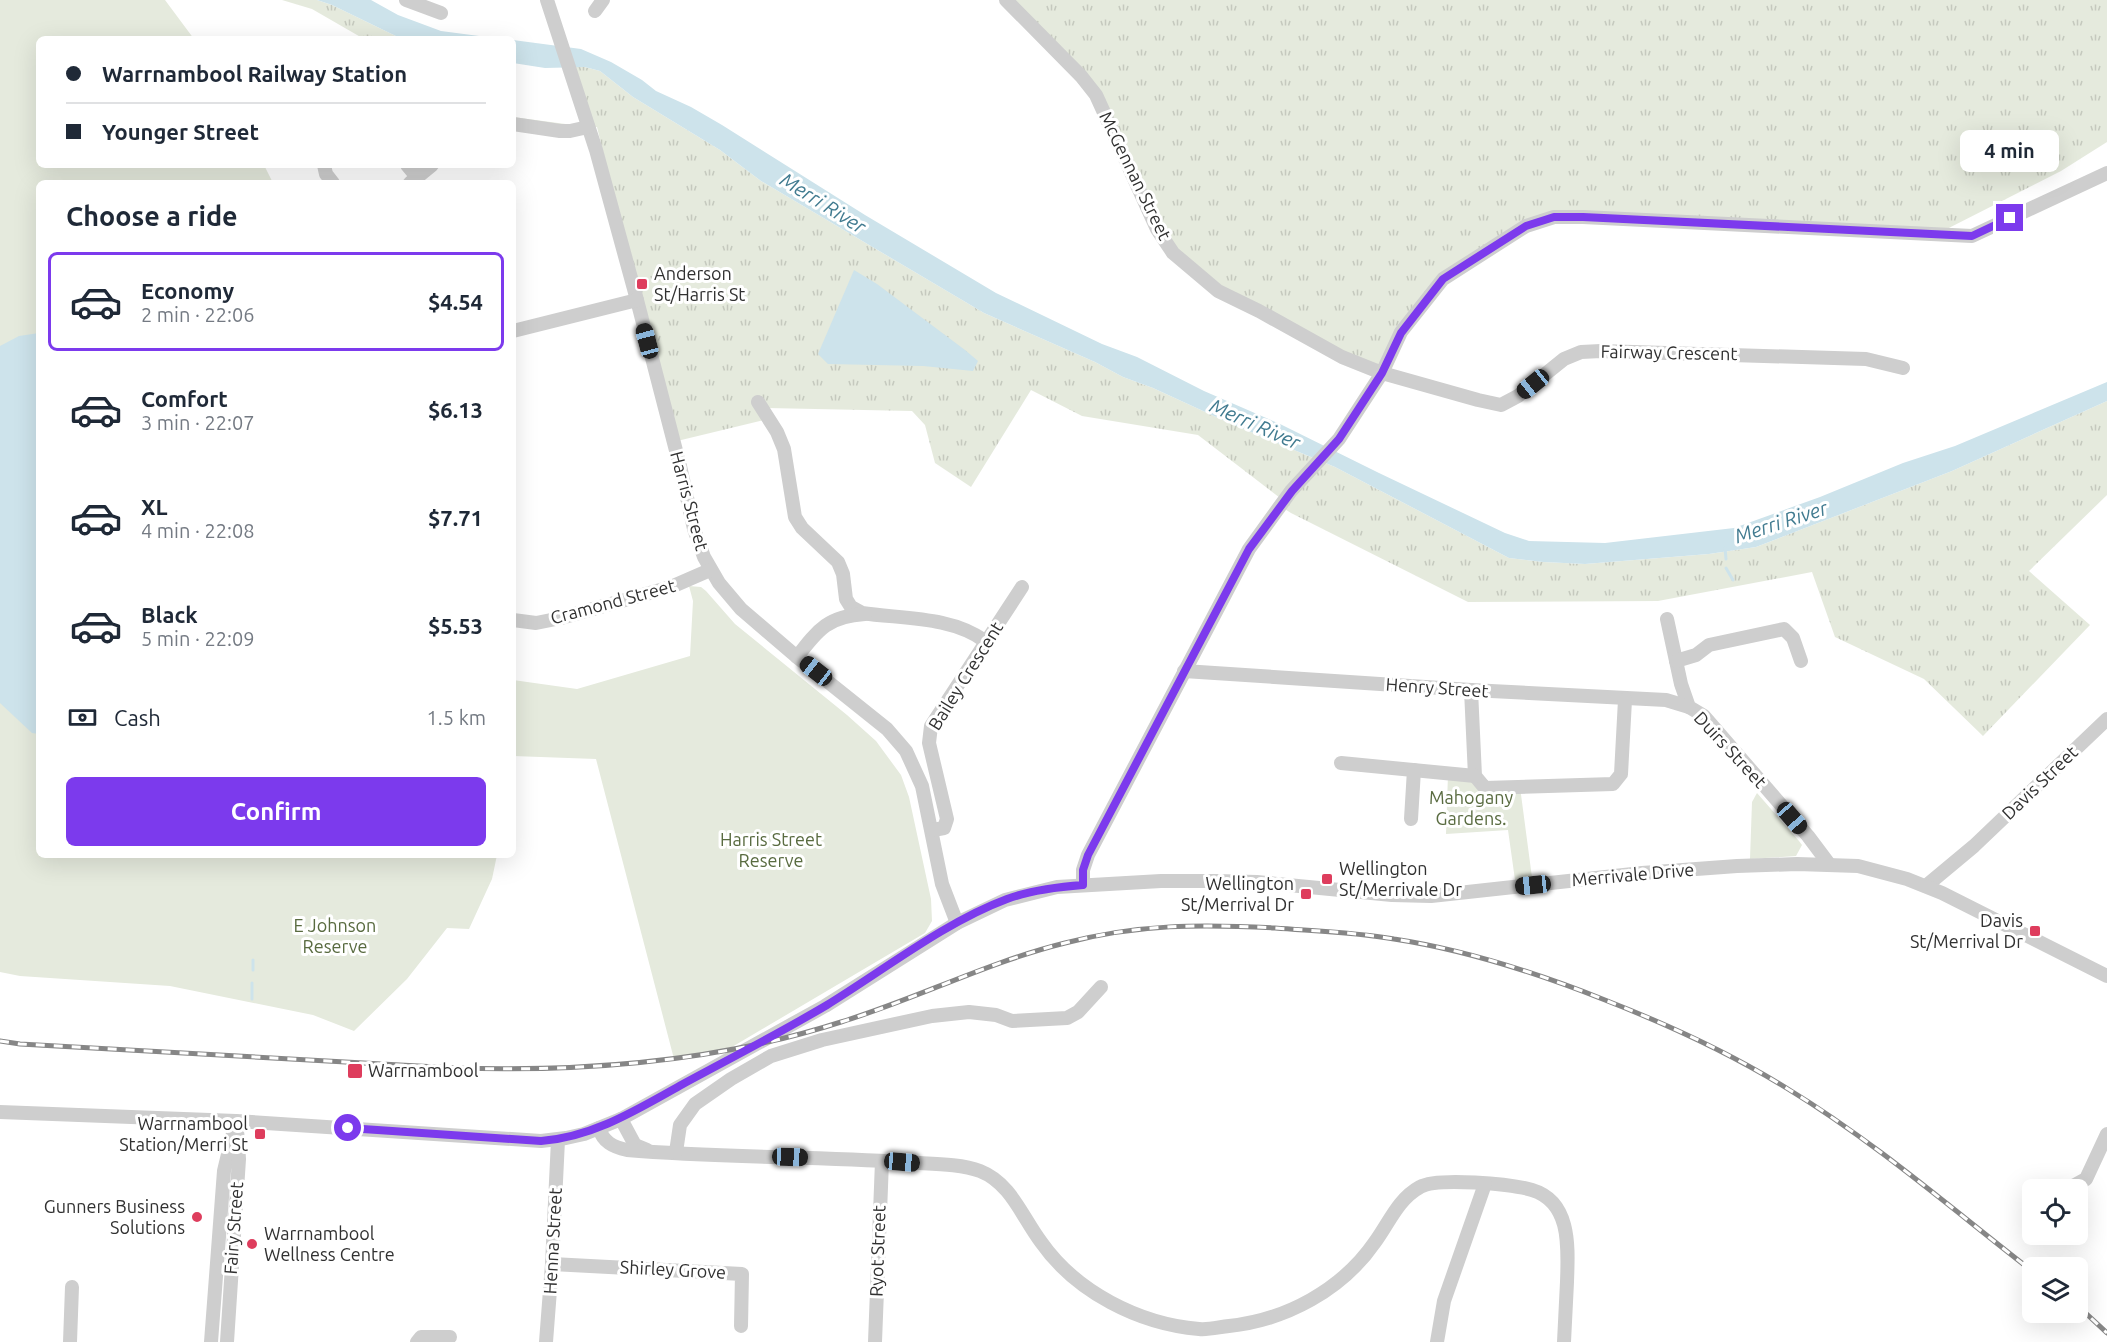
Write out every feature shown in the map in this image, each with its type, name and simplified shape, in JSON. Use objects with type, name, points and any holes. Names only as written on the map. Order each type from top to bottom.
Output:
[{"type":"street","points":[[406,0],[441,13]]},
{"type":"street","name":"Harris Street","points":[[547,0],[588,127],[637,300],[694,529],[710,570],[741,609],[888,729],[906,751],[917,772],[926,798],[942,884],[957,923]]},
{"type":"street","name":"McGennan Street","points":[[1006,0],[1081,76],[1096,95],[1157,229],[1173,253],[1218,291],[1342,357],[1382,373]]},
{"type":"street","points":[[516,124],[560,131],[588,127]]},
{"type":"street","points":[[414,180],[428,168]]},
{"type":"street","points":[[1083,885],[1083,870],[1088,855],[1249,549],[1292,491],[1339,439],[1382,373],[1401,333],[1443,279],[1526,226],[1554,217],[1972,236],[2107,173]]},
{"type":"street","points":[[516,330],[637,300]]},
{"type":"street","name":"Fairway Crescent","points":[[1382,373],[1501,405],[1518,396],[1564,359],[1581,352],[1866,359],[1903,368]]},
{"type":"street","points":[[758,402],[777,432],[784,449],[795,517],[802,528],[838,562],[843,574],[846,599],[851,607],[871,614],[949,625],[969,631],[985,641]]},
{"type":"street","name":"Cramond Street","points":[[516,620],[536,623],[561,618],[671,587],[710,570]]},
{"type":"street","name":"Bailey Crescent","points":[[933,830],[944,828],[947,819],[929,743],[930,730],[985,641],[1022,587]]},
{"type":"street","points":[[797,657],[816,632],[837,611],[842,602],[844,590]]},
{"type":"street","points":[[816,632],[831,621],[846,616],[871,614]]},
{"type":"street","name":"Duirs Street","points":[[1667,619],[1681,684],[1689,707],[1704,717],[1808,836],[1829,864]]},
{"type":"street","points":[[1676,661],[1696,655],[1709,645],[1784,629],[1793,638],[1801,661]]},
{"type":"street","name":"Henry Street","points":[[1184,671],[1625,700],[1666,700],[1689,707]]},
{"type":"street","points":[[1472,690],[1475,776],[1485,788],[1613,784],[1621,774],[1625,700]]},
{"type":"street","name":"Davis Street","points":[[1926,886],[1974,846],[2107,719]]},
{"type":"street","points":[[1341,763],[1475,776]]},
{"type":"street","points":[[1411,819],[1414,770]]},
{"type":"street","name":"Davis Street","points":[[1942,893],[1947,880],[1974,846]]},
{"type":"street","name":"Merrivale Drive","points":[[0,1112],[236,1121],[518,1140],[558,1140],[584,1134],[621,1119],[825,1006],[957,923],[985,908],[1019,895],[1057,887],[1083,885],[1257,882],[1392,895],[1431,896],[1642,873],[1761,865],[1829,864],[1880,871],[1926,886],[2107,976]]},
{"type":"street","points":[[676,1152],[680,1125],[694,1104],[731,1079],[779,1053],[849,1034],[932,1016],[969,1012],[996,1015],[1011,1021],[1067,1018],[1078,1012],[1101,987]]},
{"type":"street","points":[[621,1119],[634,1145],[650,1151]]},
{"type":"street","name":"Fairy Street","points":[[211,1342],[224,1171],[236,1121]]},
{"type":"street","name":"Fairy Street","points":[[227,1342],[239,1159],[236,1121]]},
{"type":"street","points":[[599,1128],[604,1139],[617,1148],[882,1161],[974,1169],[991,1176],[1007,1189],[1042,1245],[1066,1271],[1081,1283],[1121,1308],[1200,1336],[1271,1318],[1318,1296],[1363,1258],[1376,1242],[1393,1212],[1408,1194],[1422,1185],[1448,1182],[1509,1185],[1545,1195],[1558,1209],[1568,1237],[1564,1342]]},
{"type":"street","points":[[2086,1179],[2107,1134]]},
{"type":"street","name":"Henna Street","points":[[546,1342],[558,1140]]},
{"type":"street","name":"Ryot Street","points":[[875,1342],[882,1161]]},
{"type":"street","points":[[1437,1342],[1444,1302],[1485,1184]]},
{"type":"street","name":"Shirley Grove","points":[[552,1264],[742,1274],[741,1326]]},
{"type":"street","points":[[70,1342],[72,1287]]},
{"type":"street","points":[[417,1342],[422,1337],[450,1336]]},
{"type":"green space","name":"E Johnson Reserve","points":[[0,0],[165,0],[192,36],[36,36],[36,168],[266,168],[272,180],[36,180],[36,858],[496,858],[492,879],[469,929],[447,928],[407,979],[354,1031],[313,1015],[170,986],[20,976],[0,972]]},
{"type":"green space","points":[[282,0],[317,0],[396,36],[359,36],[312,9]]},
{"type":"green space","points":[[1006,0],[2107,0],[2107,142],[2061,171],[1937,234],[1554,217],[1443,279],[1382,373],[1259,311],[1173,253],[1106,115]]},
{"type":"green space","points":[[568,67],[585,67],[600,71],[633,97],[720,150],[761,181],[984,313],[1095,362],[1123,377],[1335,467],[1509,558],[1585,564],[1709,554],[1756,547],[1952,471],[2107,401],[2107,495],[2029,571],[2090,625],[1983,736],[1924,679],[1835,637],[1812,572],[1658,601],[1468,602],[1291,513],[1280,506],[1284,501],[1198,435],[1082,416],[1031,390],[971,487],[935,463],[925,425],[912,411],[767,408],[768,419],[673,442],[597,127],[570,131],[516,124],[516,117],[588,127]]},
{"type":"green space","name":"Harris Street Reserve","points":[[689,586],[701,587],[735,624],[876,741],[901,775],[909,797],[931,899],[932,921],[925,933],[732,1047],[674,1059],[596,759],[516,756],[516,680],[577,689],[690,656],[693,601]]},
{"type":"green space","name":"Mahogany Gardens.","points":[[1448,774],[1475,776],[1485,788],[1520,787],[1533,885],[1516,887],[1508,830],[1446,834]]},
{"type":"green space","points":[[1757,793],[1802,845],[1796,856],[1750,859],[1752,802]]},
{"type":"water","points":[[317,0],[371,0],[398,15],[441,31],[479,36],[396,36]]},
{"type":"water","name":"Merri River","points":[[516,40],[581,49],[611,62],[656,91],[691,107],[722,125],[865,215],[996,293],[1102,344],[1137,357],[1204,391],[1280,424],[1505,533],[1529,541],[1605,543],[1734,528],[1820,497],[1903,463],[1955,446],[2107,382],[2107,401],[1952,471],[1756,547],[1709,554],[1585,564],[1509,558],[1335,467],[1123,377],[1095,362],[984,313],[761,181],[720,150],[633,97],[600,71],[585,67],[545,68],[516,63]]},
{"type":"water","points":[[854,270],[877,284],[978,361],[973,371],[923,366],[828,364],[818,354]]},
{"type":"water","points":[[36,333],[36,734],[32,733],[0,703],[0,346],[19,336]]},
{"type":"waterway","points":[[1725,548],[1726,559]]},
{"type":"waterway","points":[[1726,568],[1733,580]]},
{"type":"waterway","points":[[253,960],[253,970]]},
{"type":"waterway","points":[[252,983],[252,999]]},
{"type":"railway","points":[[0,1041],[20,1044],[455,1068],[602,1066],[699,1055],[794,1036],[869,1013],[1036,951],[1118,932],[1170,927],[1221,926],[1364,935],[1448,949],[1528,972],[1629,1010],[1721,1052],[1788,1089],[1852,1131],[2022,1263]]},
{"type":"railway","points":[[2088,1315],[2107,1333]]},
{"type":"place","name":"Anderson St/Harris St","points":[[642,284]]},
{"type":"place","name":"Wellington St/Merrivale Dr","points":[[1327,879]]},
{"type":"place","name":"Wellington St/Merrival Dr","points":[[1306,894]]},
{"type":"place","name":"Davis St/Merrival Dr","points":[[2035,931]]},
{"type":"place","name":"Warrnambool","points":[[355,1071]]},
{"type":"place","name":"Warrnambool Station/Merri St","points":[[260,1134]]},
{"type":"place","name":"Gunners Business Solutions","points":[[197,1217]]},
{"type":"place","name":"Warrnambool Wellness Centre","points":[[252,1244]]},
{"type":"route","points":[[348,1128],[541,1141],[584,1134],[621,1119],[802,1019],[985,908],[1019,895],[1057,887],[1083,885],[1083,870],[1088,855],[1249,549],[1292,491],[1339,439],[1382,373],[1401,333],[1443,279],[1526,226],[1554,217],[1583,217],[1972,236],[2010,218]]}]
